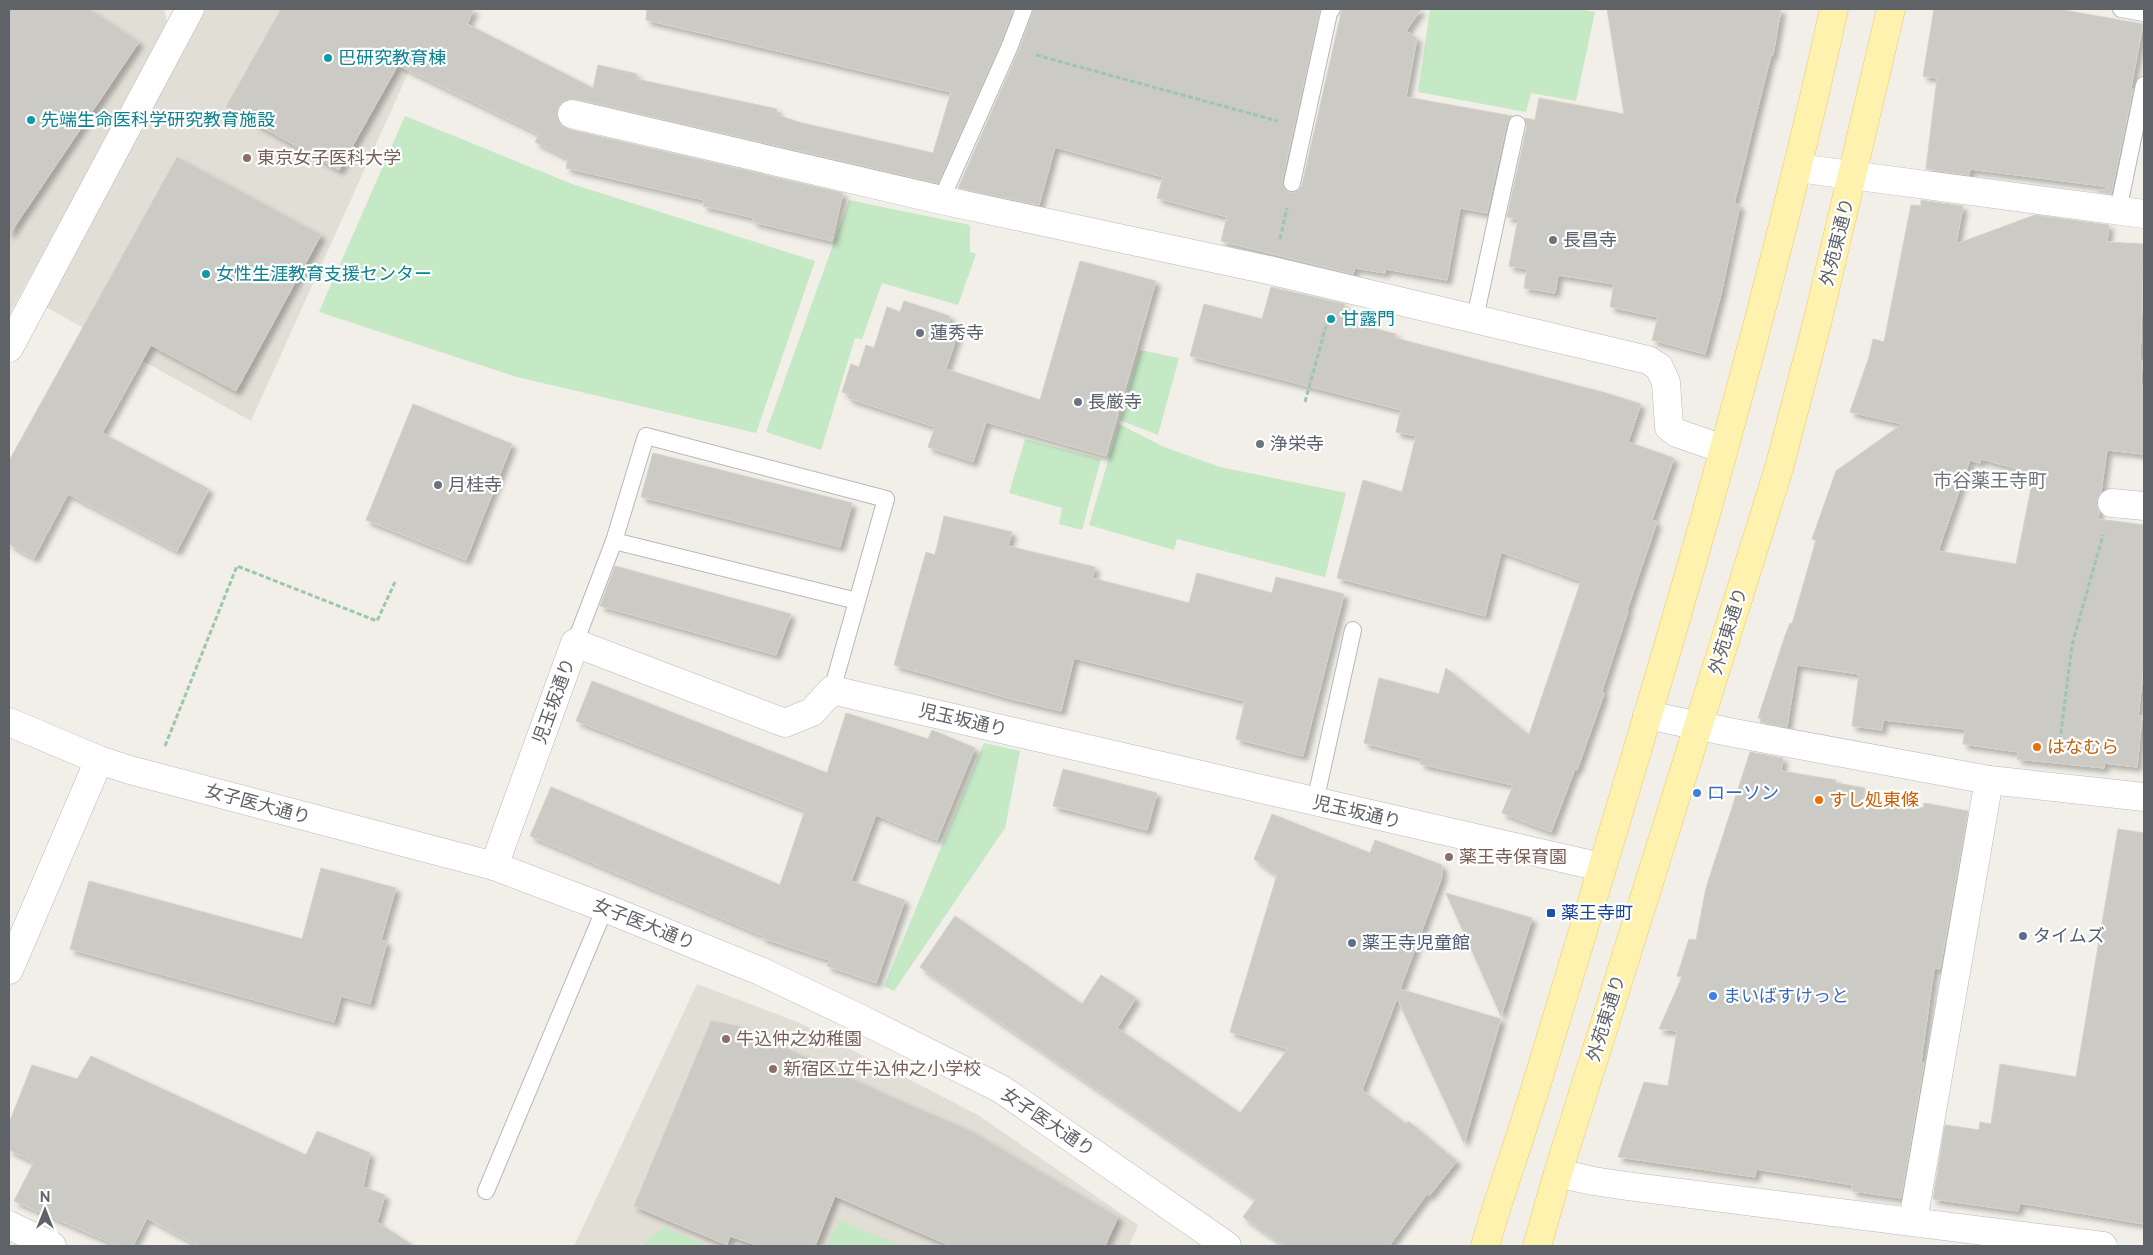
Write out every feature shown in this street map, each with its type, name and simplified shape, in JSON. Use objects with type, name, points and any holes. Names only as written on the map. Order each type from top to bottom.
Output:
[{"type":"main road","points":[[1484,1246],[1531,1103],[1724,449],[1764,306],[1834,9]]},
{"type":"main road","name":"外苑東通り","points":[[1537,1246],[1558,1173],[1779,468],[1853,176],[1891,9]]},
{"type":"street","points":[[9,348],[190,9]]},
{"type":"street","points":[[572,114],[941,200],[1273,271],[1648,360],[1660,367],[1666,382],[1669,427],[1677,433],[1724,449]]},
{"type":"street","points":[[1798,168],[2131,212]]},
{"type":"street","points":[[2112,503],[2144,506]]},
{"type":"street","name":"児玉坂通り","points":[[494,866],[575,643],[785,723],[812,712],[832,690],[1601,867]]},
{"type":"street","points":[[1647,715],[1989,780],[2054,788],[2144,794]]},
{"type":"street","name":"女子医大通り","points":[[9,722],[99,760],[130,770],[494,866],[605,908],[760,971],[866,1021],[1001,1089],[1227,1246]]},
{"type":"street","points":[[9,970],[99,760]]},
{"type":"street","points":[[1913,1221],[1989,780]]},
{"type":"street","points":[[1558,1173],[1628,1186],[2103,1246]]},
{"type":"street","points":[[9,1226],[52,1246]]},
{"type":"lane","points":[[941,200],[1009,48],[1024,9]]},
{"type":"lane","points":[[1292,183],[1329,13],[1332,9]]},
{"type":"lane","points":[[2121,9],[2144,13]]},
{"type":"lane","points":[[2131,212],[2144,86]]},
{"type":"lane","points":[[1475,318],[1517,124]]},
{"type":"lane","points":[[575,643],[614,542],[646,436],[886,499],[832,690]]},
{"type":"lane","points":[[614,542],[857,601]]},
{"type":"lane","points":[[1315,802],[1353,630]]},
{"type":"lane","points":[[486,1191],[605,908]]},
{"type":"path","points":[[1009,48],[1303,127]]},
{"type":"path","points":[[1273,271],[1292,183]]},
{"type":"path","points":[[1306,402],[1326,326]]},
{"type":"path","points":[[2054,788],[2072,645],[2112,503]]},
{"type":"path","points":[[161,755],[237,566],[377,621],[395,582]]},
{"type":"shaded area","points":[[9,9],[164,9],[168,25],[9,315]]},
{"type":"shaded area","name":"東京女子医科大学","points":[[204,9],[437,9],[251,421],[46,307]]},
{"type":"shaded area","name":"新宿区立牛込仲之小学校","points":[[697,984],[800,1023],[978,1115],[1138,1225],[1129,1246],[574,1246]]},
{"type":"green space","points":[[1430,9],[1578,9],[1595,12],[1576,101],[1531,93],[1526,112],[1418,92]]},
{"type":"green space","points":[[405,116],[572,184],[815,261],[756,433],[517,377],[319,312]]},
{"type":"green space","points":[[849,200],[970,225],[970,252],[976,254],[958,305],[882,283],[862,339],[855,338],[821,450],[766,432]]},
{"type":"green space","points":[[1140,350],[1179,358],[1158,435],[1120,420]]},
{"type":"green space","points":[[1119,424],[1164,447],[1220,467],[1346,493],[1325,577],[1177,539],[1174,550],[1089,525]]},
{"type":"green space","points":[[1025,439],[1101,459],[1082,530],[1059,524],[1062,508],[1009,493]]},
{"type":"green space","points":[[984,743],[1020,751],[1005,828],[894,991],[884,986]]},
{"type":"green space","points":[[839,1220],[902,1246],[827,1246]]},
{"type":"green space","points":[[664,1227],[707,1246],[642,1246]]},
{"type":"building","name":"先端生命医科学研究教育施設","points":[[9,9],[89,9],[139,42],[9,235]]},
{"type":"building","points":[[281,9],[474,9],[467,24],[593,88],[598,65],[637,74],[636,79],[777,109],[776,115],[802,123],[933,153],[951,92],[646,20],[647,9],[1013,9],[1000,44],[938,183],[576,99],[567,99],[560,104],[557,110],[557,119],[562,126],[568,129],[843,193],[832,241],[753,222],[754,218],[703,206],[704,200],[566,168],[568,158],[535,142],[539,134],[398,65],[339,170],[226,107]]},
{"type":"building","points":[[1034,9],[1320,9],[1282,181],[1285,190],[1290,193],[1299,190],[1302,185],[1342,9],[1421,9],[1406,31],[1417,38],[1406,97],[1512,116],[1507,122],[1487,213],[1460,208],[1447,280],[1385,269],[1385,273],[1355,268],[1353,274],[1221,241],[1227,217],[1157,198],[1163,177],[1055,147],[1039,205],[958,188],[1018,52]]},
{"type":"building","points":[[1607,9],[1781,9],[1773,55],[1771,55],[1734,204],[1740,205],[1721,294],[1705,354],[1652,340],[1658,317],[1610,307],[1614,284],[1558,275],[1555,293],[1524,288],[1527,269],[1509,266],[1518,219],[1507,217],[1527,126],[1525,118],[1535,120],[1539,98],[1624,114]]},
{"type":"building","points":[[1934,9],[2057,9],[2143,24],[2131,88],[2133,89],[2111,194],[2097,192],[2110,187],[1970,169],[1969,175],[1926,169],[1937,78],[1923,76]]},
{"type":"building","points":[[177,157],[321,235],[236,391],[151,345],[102,433],[209,489],[177,551],[68,494],[34,558],[9,544],[9,461]]},
{"type":"building","points":[[1921,200],[1963,206],[1956,244],[2035,215],[2109,225],[2107,242],[2144,244],[2140,360],[2142,360],[2141,385],[2144,385],[2144,454],[2107,450],[2101,492],[2096,502],[2099,511],[2098,519],[2144,525],[2144,664],[2138,716],[2142,716],[2137,767],[2104,763],[2104,768],[2017,759],[2018,752],[1963,744],[1965,729],[1883,720],[1882,730],[1852,726],[1859,674],[1797,665],[1787,727],[1760,722],[1761,718],[1758,718],[1785,636],[1790,623],[1792,624],[1816,540],[1812,539],[1836,471],[1902,424],[1850,412],[1869,357],[1873,339],[1884,342],[1911,205],[1921,206]],"holes":[[[1981,459],[2034,473],[2016,564],[1938,551],[1970,460],[1980,463]]]},
{"type":"building","points":[[1080,261],[1156,281],[1106,456],[986,422],[973,462],[928,447],[935,427],[848,398],[849,394],[842,392],[851,364],[859,367],[866,345],[874,348],[887,307],[900,312],[904,301],[950,316],[947,328],[958,332],[946,369],[1040,400]]},
{"type":"building","points":[[1271,287],[1345,304],[1341,320],[1396,334],[1395,338],[1606,393],[1641,404],[1628,442],[1674,458],[1652,520],[1657,522],[1602,691],[1604,694],[1577,770],[1575,769],[1551,832],[1502,813],[1513,785],[1420,764],[1422,758],[1364,743],[1379,678],[1439,694],[1446,668],[1529,735],[1581,581],[1501,552],[1485,616],[1337,578],[1363,480],[1402,492],[1416,436],[1396,432],[1401,410],[1190,356],[1204,304],[1262,319]]},
{"type":"building","points":[[413,404],[512,444],[466,560],[366,520]]},
{"type":"building","points":[[653,453],[852,503],[840,547],[641,497]]},
{"type":"building","points":[[944,516],[1012,532],[1008,546],[1095,567],[1092,578],[1189,603],[1197,573],[1272,593],[1276,577],[1344,594],[1303,756],[1236,739],[1245,701],[1074,658],[1061,711],[1008,698],[894,665],[926,552],[935,555]]},
{"type":"building","points":[[615,566],[791,614],[776,655],[600,606]]},
{"type":"building","points":[[592,681],[827,773],[846,713],[928,739],[932,730],[975,748],[937,840],[876,815],[851,881],[905,900],[876,983],[827,966],[829,960],[762,938],[763,936],[530,836],[551,787],[780,885],[805,810],[576,721]]},
{"type":"building","points":[[1750,752],[1783,758],[1781,771],[1836,780],[1836,783],[1865,788],[1863,799],[1923,808],[1924,803],[1968,811],[1940,969],[1934,968],[1921,1062],[1924,1063],[1901,1198],[1852,1191],[1853,1185],[1756,1169],[1755,1177],[1618,1157],[1644,1082],[1668,1086],[1677,1031],[1659,1029],[1682,977],[1677,976],[1689,939],[1696,940],[1706,888]]},
{"type":"building","points":[[1063,769],[1157,793],[1147,830],[1053,806]]},
{"type":"building","points":[[1272,814],[1370,853],[1375,840],[1442,865],[1442,877],[1400,989],[1501,1019],[1464,1143],[1397,998],[1362,1090],[1406,1124],[1408,1121],[1457,1161],[1429,1196],[1427,1194],[1389,1246],[1285,1246],[1243,1217],[1256,1199],[920,967],[955,916],[1082,1004],[1101,975],[1136,998],[1117,1028],[1240,1113],[1288,1049],[1230,1032],[1277,875],[1254,859]]},
{"type":"building","points":[[2118,829],[2144,833],[2144,1224],[2020,1203],[2018,1211],[1933,1199],[1945,1125],[1979,1130],[1980,1122],[1991,1124],[2000,1064],[2076,1077]]},
{"type":"building","points":[[321,868],[396,888],[381,940],[387,942],[370,1004],[341,996],[334,1022],[70,949],[89,881],[302,939]]},
{"type":"building","points":[[1446,893],[1532,918],[1501,1016]]},
{"type":"building","name":"新宿区立牛込仲之小学校","points":[[711,1021],[738,1026],[894,1098],[967,1129],[1118,1217],[1105,1246],[951,1246],[835,1196],[815,1246],[759,1246],[730,1236],[727,1245],[634,1206]]},
{"type":"building","points":[[91,1056],[306,1155],[317,1131],[370,1153],[363,1187],[385,1195],[377,1222],[414,1246],[199,1246],[147,1218],[133,1246],[119,1246],[14,1201],[34,1162],[9,1150],[9,1123],[32,1065],[77,1079]]},
{"type":"place","name":"巴研究教育棟","points":[[328,58]]},
{"type":"place","name":"先端生命医科学研究教育施設","points":[[31,120]]},
{"type":"place","name":"東京女子医科大学","points":[[247,158]]},
{"type":"place","name":"長昌寺","points":[[1553,240]]},
{"type":"place","name":"女性生涯教育支援センター","points":[[206,274]]},
{"type":"place","name":"甘露門","points":[[1331,319]]},
{"type":"place","name":"蓮秀寺","points":[[920,333]]},
{"type":"place","name":"長厳寺","points":[[1078,402]]},
{"type":"place","name":"浄栄寺","points":[[1260,444]]},
{"type":"place","name":"月桂寺","points":[[438,485]]},
{"type":"place","name":"はなむら","points":[[2037,747]]},
{"type":"place","name":"ローソン","points":[[1697,793]]},
{"type":"place","name":"すし処東條","points":[[1819,800]]},
{"type":"place","name":"薬王寺保育園","points":[[1449,857]]},
{"type":"place","name":"薬王寺町","points":[[1551,913]]},
{"type":"place","name":"タイムズ","points":[[2023,936]]},
{"type":"place","name":"薬王寺児童館","points":[[1352,943]]},
{"type":"place","name":"まいばすけっと","points":[[1713,996]]},
{"type":"place","name":"牛込仲之幼稚園","points":[[726,1039]]},
{"type":"place","name":"新宿区立牛込仲之小学校","points":[[773,1069]]},
{"type":"district","name":"市谷薬王寺町","points":[[1990,480]]}]
